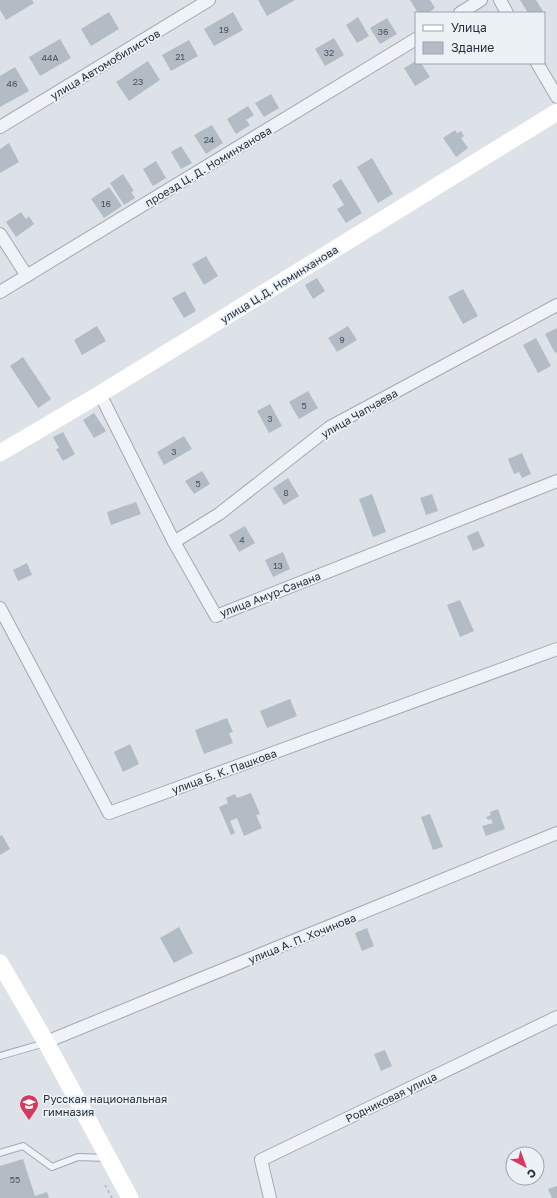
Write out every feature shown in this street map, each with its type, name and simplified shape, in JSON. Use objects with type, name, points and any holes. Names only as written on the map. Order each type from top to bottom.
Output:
[{"type":"street","name":"улица Автомобилистов","points":[[0,127],[209,0]]},
{"type":"street","points":[[462,12],[481,0]]},
{"type":"street","points":[[500,0],[506,12]]},
{"type":"street","name":"проезд Ц. Д. Номинханова","points":[[0,292],[415,40]]},
{"type":"street","points":[[538,64],[557,97]]},
{"type":"street","name":"улица Ц.Д. Номинханова","points":[[0,453],[100,394],[557,112]]},
{"type":"street","points":[[0,234],[27,276]]},
{"type":"street","name":"улица Чапчаева","points":[[174,542],[219,514],[330,427],[557,305]]},
{"type":"street","name":"улица Амур-Санана","points":[[100,394],[174,542],[216,616],[557,481]]},
{"type":"street","name":"улица Б. К. Пашкова","points":[[0,608],[109,813],[557,649]]},
{"type":"street","name":"улица А. П. Хочинова","points":[[46,1042],[557,833]]},
{"type":"street","points":[[0,963],[46,1042],[130,1198]]},
{"type":"street","name":"Родниковая улица","points":[[270,1198],[261,1160],[557,1017]]},
{"type":"lane","points":[[0,1056],[46,1042]]},
{"type":"lane","points":[[0,1153],[23,1146],[52,1167],[78,1157],[109,1158]]},
{"type":"building","points":[[0,0],[32,0],[34,3],[6,20],[0,10]]},
{"type":"building","points":[[258,0],[295,0],[267,16]]},
{"type":"building","points":[[410,0],[430,0],[435,8],[429,12],[417,12]]},
{"type":"building","points":[[520,0],[536,0],[543,12],[527,12]]},
{"type":"building","points":[[109,12],[119,29],[91,46],[81,29]]},
{"type":"building","points":[[233,12],[243,30],[214,46],[204,29]]},
{"type":"building","points":[[358,17],[369,36],[357,43],[346,25]]},
{"type":"building","points":[[387,18],[397,34],[380,44],[370,28]]},
{"type":"building","points":[[334,38],[344,55],[325,66],[315,49]]},
{"type":"building","points":[[60,39],[71,58],[40,76],[29,57]]},
{"type":"building","points":[[189,40],[198,56],[171,71],[162,55]]},
{"type":"building","points":[[148,61],[160,80],[129,101],[116,82]]},
{"type":"building","points":[[415,62],[415,64],[422,64],[430,77],[415,86],[404,68]]},
{"type":"building","points":[[15,67],[29,91],[0,107],[0,76]]},
{"type":"building","points":[[271,94],[279,108],[264,117],[255,103]]},
{"type":"building","points":[[248,106],[254,115],[246,120],[250,125],[236,134],[227,119]]},
{"type":"building","points":[[212,125],[223,143],[206,154],[194,135]]},
{"type":"building","points":[[455,130],[457,133],[461,131],[464,136],[461,138],[468,148],[456,157],[443,138]]},
{"type":"building","points":[[9,143],[19,162],[0,173],[0,149]]},
{"type":"building","points":[[181,146],[192,163],[181,169],[171,152]]},
{"type":"building","points":[[372,158],[393,194],[378,203],[357,167]]},
{"type":"building","points":[[156,161],[166,178],[153,186],[143,169]]},
{"type":"building","points":[[123,174],[134,191],[131,192],[135,198],[124,205],[110,183]]},
{"type":"building","points":[[341,179],[362,213],[346,223],[337,209],[344,205],[332,185]]},
{"type":"building","points":[[109,187],[122,206],[104,218],[91,199]]},
{"type":"building","points":[[21,212],[26,219],[29,216],[34,224],[16,237],[6,222]]},
{"type":"building","points":[[206,256],[218,276],[204,285],[192,264]]},
{"type":"building","points":[[317,278],[325,291],[313,299],[305,285]]},
{"type":"building","points":[[463,289],[478,316],[463,324],[448,297]]},
{"type":"building","points":[[185,291],[196,311],[184,318],[172,298]]},
{"type":"building","points":[[97,326],[106,341],[82,355],[74,340]]},
{"type":"building","points":[[348,326],[357,340],[337,352],[328,338]]},
{"type":"building","points":[[557,328],[557,352],[555,353],[545,334]]},
{"type":"building","points":[[536,338],[551,366],[538,373],[523,345]]},
{"type":"building","points":[[23,357],[51,399],[38,408],[10,366]]},
{"type":"building","points":[[308,391],[318,408],[299,419],[289,402]]},
{"type":"building","points":[[270,404],[282,426],[269,433],[257,411]]},
{"type":"building","points":[[94,413],[106,431],[94,438],[83,420]]},
{"type":"building","points":[[63,432],[75,454],[63,461],[56,449],[59,448],[53,437]]},
{"type":"building","points":[[184,436],[192,449],[164,465],[157,452]]},
{"type":"building","points":[[522,453],[531,474],[522,478],[519,472],[514,474],[508,459]]},
{"type":"building","points":[[202,471],[210,484],[194,494],[185,481]]},
{"type":"building","points":[[288,478],[299,496],[284,505],[273,488]]},
{"type":"building","points":[[372,494],[386,532],[373,537],[359,499]]},
{"type":"building","points":[[432,494],[438,511],[426,515],[420,498]]},
{"type":"building","points":[[136,502],[141,514],[111,525],[107,512]]},
{"type":"building","points":[[245,526],[255,543],[239,552],[229,535]]},
{"type":"building","points":[[478,531],[485,546],[473,551],[467,536]]},
{"type":"building","points":[[283,552],[290,569],[273,577],[265,560]]},
{"type":"building","points":[[27,563],[32,575],[18,581],[13,570]]},
{"type":"building","points":[[460,600],[474,631],[460,637],[447,605]]},
{"type":"building","points":[[290,699],[297,716],[267,728],[260,711]]},
{"type":"building","points":[[227,718],[233,732],[229,733],[233,743],[204,754],[195,730]]},
{"type":"building","points":[[130,744],[139,764],[123,772],[114,752]]},
{"type":"building","points":[[251,793],[260,814],[256,815],[262,828],[244,836],[237,818],[230,821],[235,833],[231,835],[219,807],[228,803],[226,798],[235,794],[237,798]]},
{"type":"building","points":[[498,809],[505,829],[486,836],[482,826],[493,823],[491,819],[488,820],[486,817],[491,815],[490,812]]},
{"type":"building","points":[[430,814],[443,847],[433,850],[421,817]]},
{"type":"building","points":[[2,835],[10,849],[0,855],[0,836]]},
{"type":"building","points":[[179,927],[193,953],[174,963],[160,938]]},
{"type":"building","points":[[367,928],[374,946],[362,951],[355,933]]},
{"type":"building","points":[[385,1050],[392,1066],[381,1071],[374,1054]]},
{"type":"building","points":[[23,1159],[35,1196],[47,1192],[49,1198],[0,1198],[0,1166]]},
{"type":"building","points":[[557,1186],[557,1198],[552,1198],[548,1189]]},
{"type":"place","name":"Русская национальная гимназия","points":[[29,1121]]}]
